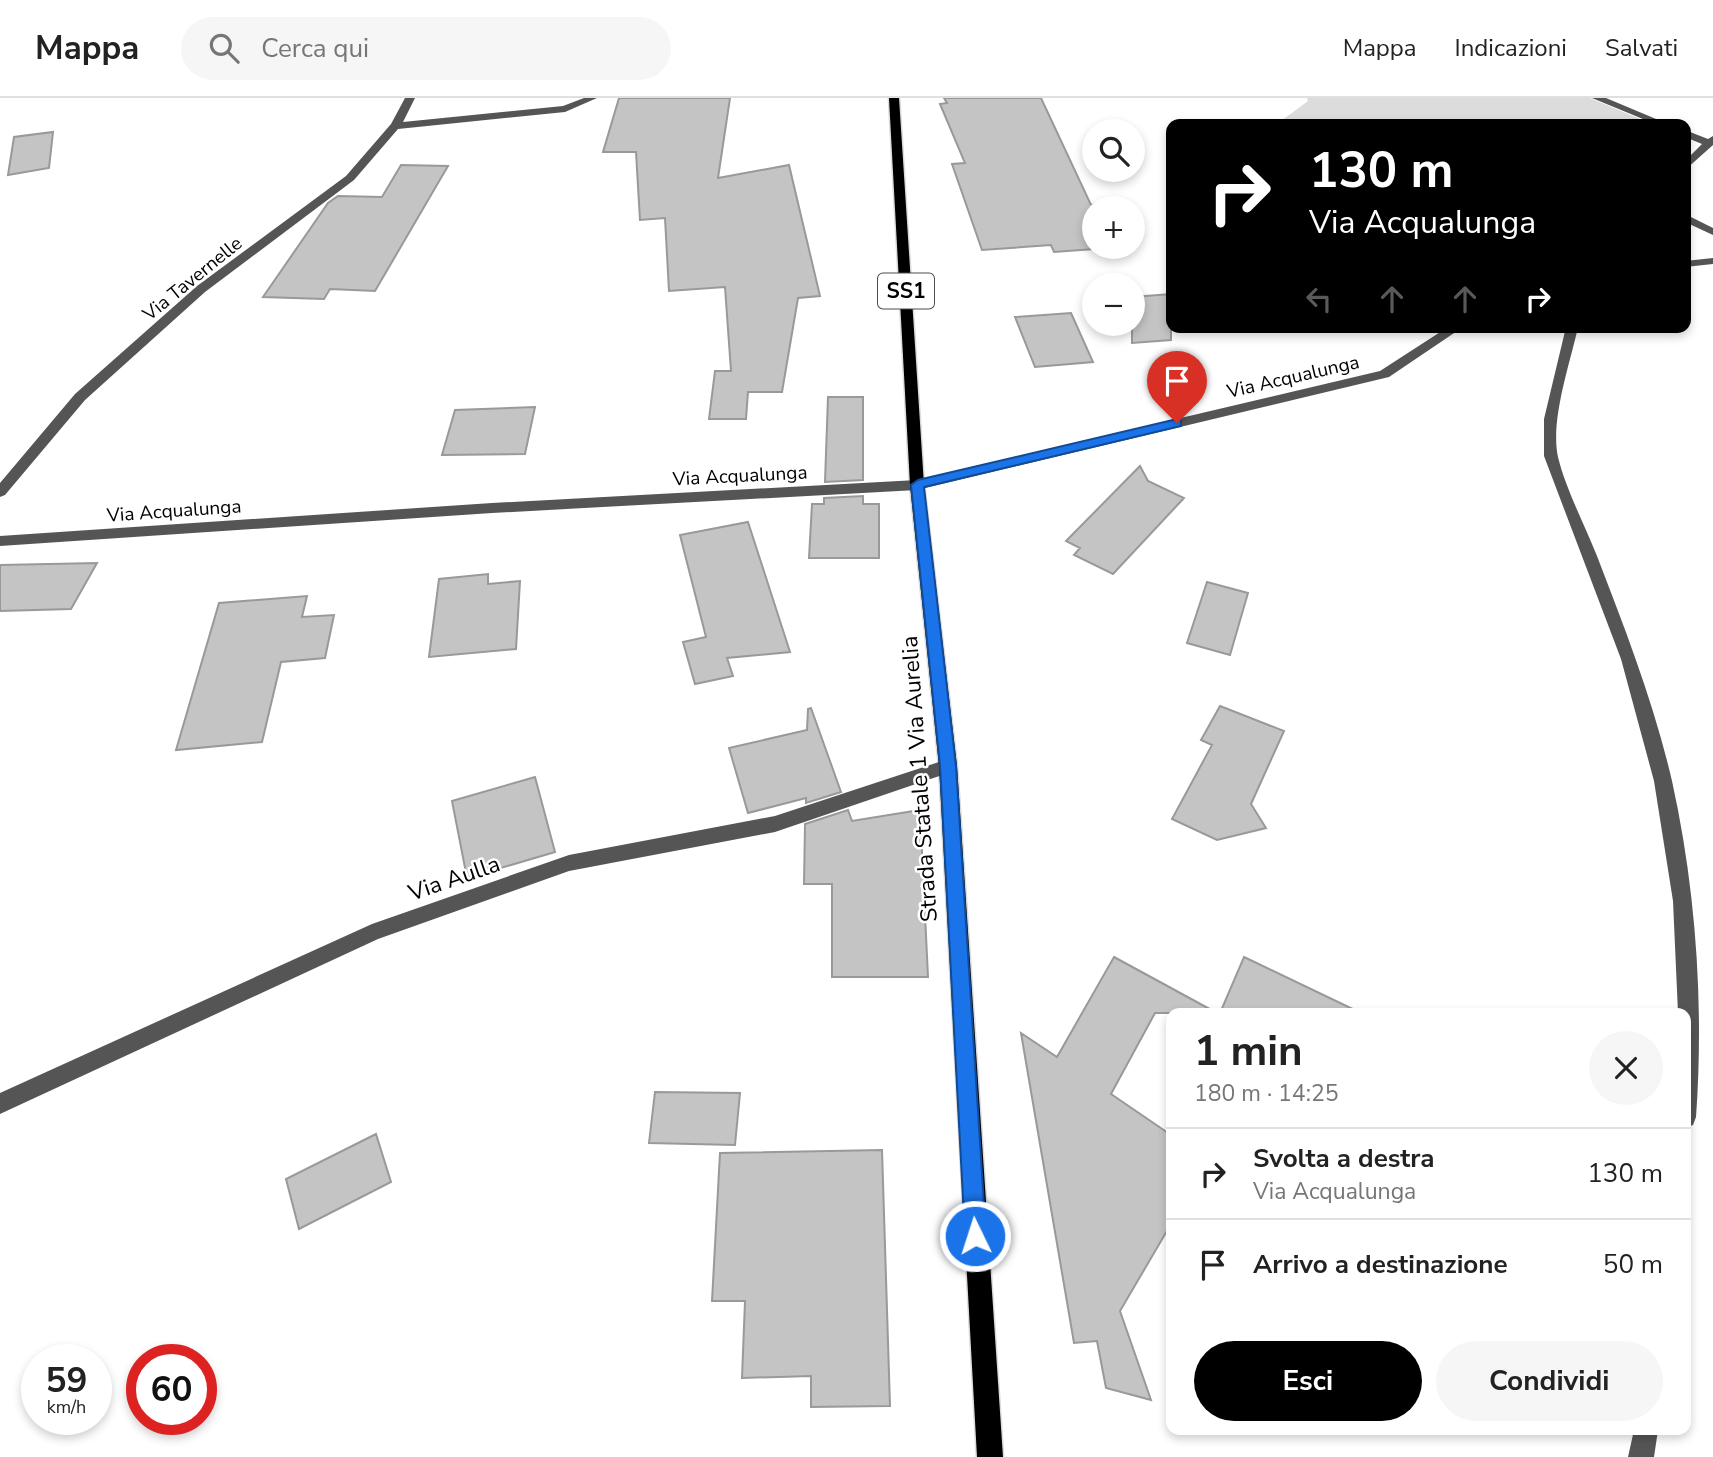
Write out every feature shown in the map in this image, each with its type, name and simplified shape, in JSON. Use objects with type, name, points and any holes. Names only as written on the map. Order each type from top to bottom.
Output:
[{"type":"main road","name":"Strada Statale 1 Via Aurelia","points":[[894,98],[918,485],[948,766],[990,1457]]},
{"type":"street","name":"Via Tavernelle","points":[[0,492],[80,397],[201,289],[350,178],[404,115],[410,98]]},
{"type":"street","points":[[395,126],[565,109],[593,98]]},
{"type":"street","points":[[1597,98],[1650,119]]},
{"type":"street","points":[[1691,135],[1711,141],[1691,161]]},
{"type":"street","points":[[1691,220],[1713,232]]},
{"type":"street","points":[[1691,263],[1713,261]]},
{"type":"street","name":"Via Acqualunga","points":[[0,541],[506,507],[918,485],[1384,374],[1448,333]]},
{"type":"street","points":[[1571,333],[1550,419],[1551,456],[1629,659],[1663,781],[1682,901],[1688,1008]]},
{"type":"street","name":"Via Aulla","points":[[0,1104],[372,933],[569,863],[775,824],[948,766]]},
{"type":"street","points":[[1641,1457],[1645,1435]]},
{"type":"shaded area","points":[[1307,98],[1590,98],[1640,119],[1284,119],[1308,101]]},
{"type":"building","points":[[619,98],[730,98],[718,178],[789,165],[820,296],[798,298],[782,392],[748,392],[746,419],[709,419],[715,371],[731,371],[725,287],[669,291],[665,218],[640,220],[636,152],[603,152]]},
{"type":"building","points":[[944,98],[1041,98],[1087,196],[1082,196],[1082,250],[1054,252],[1051,245],[982,250],[952,164],[965,163],[940,104],[947,103]]},
{"type":"building","points":[[53,132],[49,168],[8,175],[14,137]]},
{"type":"building","points":[[401,165],[448,166],[375,291],[330,289],[324,299],[263,297],[328,203],[338,196],[382,197]]},
{"type":"building","points":[[1166,294],[1166,333],[1171,333],[1171,340],[1132,343],[1132,336],[1145,336],[1145,296]]},
{"type":"building","points":[[1071,313],[1093,362],[1035,367],[1015,317]]},
{"type":"building","points":[[828,397],[863,397],[863,480],[825,482]]},
{"type":"building","points":[[535,407],[525,454],[442,455],[455,410]]},
{"type":"building","points":[[1140,466],[1148,481],[1184,498],[1113,574],[1074,555],[1080,548],[1066,541]]},
{"type":"building","points":[[863,496],[863,504],[879,504],[879,558],[809,558],[812,504],[824,504],[824,498]]},
{"type":"building","points":[[748,522],[790,652],[727,658],[733,676],[695,684],[683,642],[706,637],[680,535]]},
{"type":"building","points":[[97,563],[71,609],[0,611],[0,565]]},
{"type":"building","points":[[488,574],[488,584],[520,581],[516,649],[429,657],[439,579]]},
{"type":"building","points":[[1207,582],[1248,593],[1230,655],[1187,643]]},
{"type":"building","points":[[307,596],[302,617],[334,615],[325,658],[281,662],[262,742],[176,750],[219,603]]},
{"type":"building","points":[[1220,706],[1284,731],[1251,804],[1266,828],[1217,840],[1172,819],[1212,745],[1201,740]]},
{"type":"building","points":[[811,708],[841,792],[806,803],[806,798],[748,813],[729,748],[807,730],[808,709]]},
{"type":"building","points":[[535,777],[555,852],[467,878],[452,801]]},
{"type":"building","points":[[848,810],[852,821],[920,810],[928,977],[832,977],[832,884],[804,884],[805,824]]},
{"type":"building","points":[[1114,957],[1208,1008],[1166,1008],[1166,1013],[1155,1013],[1111,1094],[1166,1132],[1166,1233],[1120,1311],[1151,1400],[1106,1388],[1097,1341],[1074,1343],[1021,1033],[1057,1057]]},
{"type":"building","points":[[1244,957],[1351,1008],[1222,1008]]},
{"type":"building","points":[[655,1092],[740,1093],[735,1145],[649,1143]]},
{"type":"building","points":[[376,1134],[391,1182],[299,1229],[286,1179]]},
{"type":"building","points":[[882,1150],[890,1406],[811,1407],[811,1376],[742,1378],[745,1301],[712,1301],[720,1153]]},
{"type":"route","points":[[975,1236],[948,766],[918,485],[1177,423]]}]
